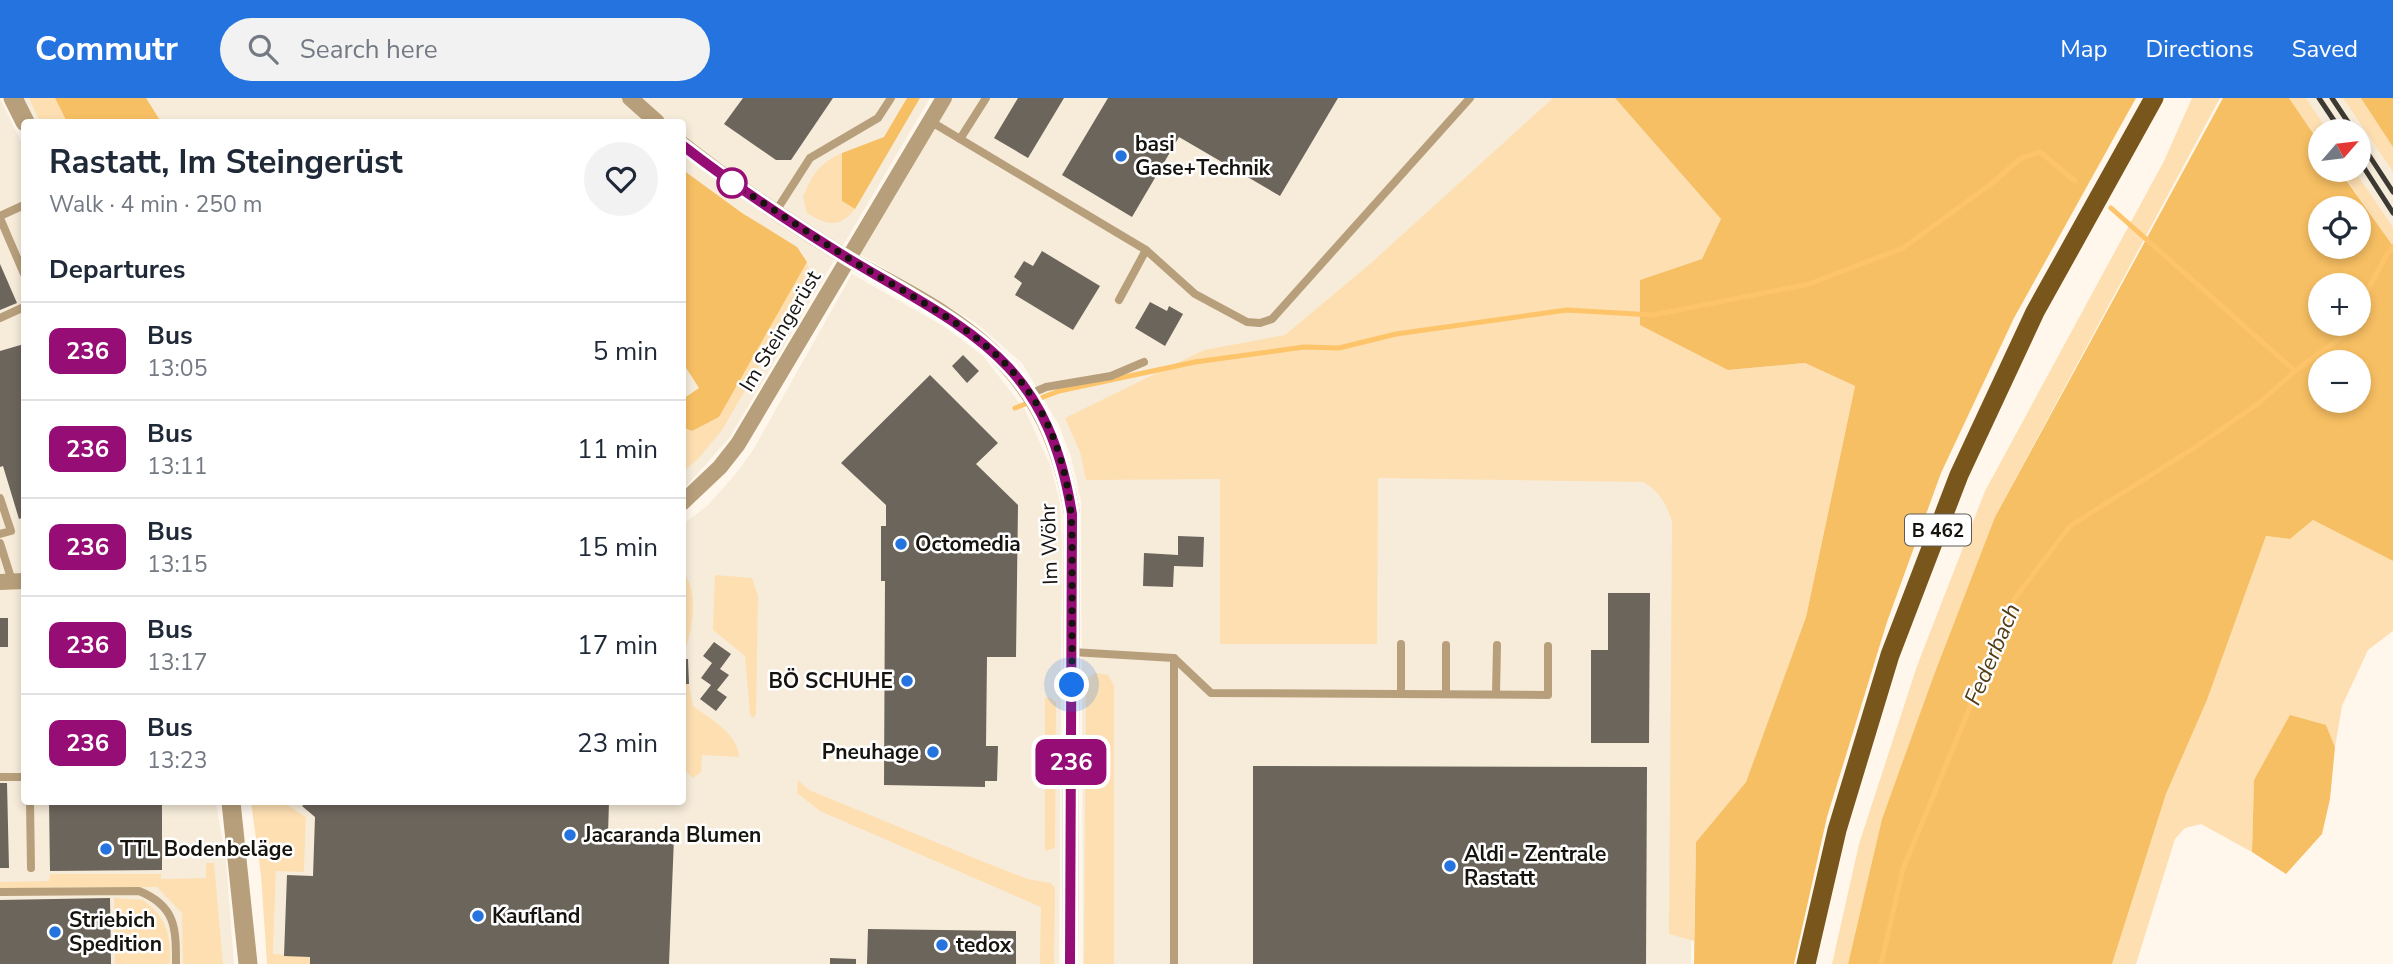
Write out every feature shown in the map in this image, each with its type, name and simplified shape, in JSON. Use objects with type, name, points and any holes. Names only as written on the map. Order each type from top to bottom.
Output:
[{"type":"main road","name":"B 462","points":[[1806,964],[1837,830],[1890,655],[1959,475],[2035,312],[2154,98]]},
{"type":"street","points":[[13,98],[24,119]]},
{"type":"street","points":[[630,98],[654,119]]},
{"type":"street","name":"Im Steingerüst","points":[[686,499],[720,467],[738,444],[944,98]]},
{"type":"street","name":"Im Wöhr","points":[[686,148],[724,177],[848,258],[945,314],[975,335],[1002,359],[1039,408],[1055,443],[1067,482],[1072,514],[1070,964]]},
{"type":"street","points":[[231,805],[248,964]]},
{"type":"lane","points":[[776,211],[810,158],[878,118],[891,98]]},
{"type":"lane","points":[[960,139],[986,98]]},
{"type":"lane","points":[[930,121],[1146,250],[1195,294],[1247,322],[1259,323],[1272,319],[1470,98]]},
{"type":"lane","points":[[21,206],[0,217],[21,267]]},
{"type":"lane","points":[[1119,300],[1146,250]]},
{"type":"lane","points":[[0,318],[21,308]]},
{"type":"lane","points":[[1030,394],[1046,387],[1111,376],[1144,362]]},
{"type":"lane","points":[[0,498],[10,531],[0,534]]},
{"type":"lane","points":[[0,544],[12,581]]},
{"type":"lane","points":[[1401,644],[1401,694]]},
{"type":"lane","points":[[1446,645],[1446,694]]},
{"type":"lane","points":[[1496,694],[1497,645]]},
{"type":"lane","points":[[1072,652],[1174,658],[1211,693],[1548,695],[1548,646]]},
{"type":"lane","points":[[1174,658],[1174,964]]},
{"type":"lane","points":[[0,777],[21,776]]},
{"type":"lane","points":[[30,805],[32,868]]},
{"type":"lane","points":[[206,853],[237,850]]},
{"type":"lane","points":[[0,892],[139,891],[162,904],[171,916],[176,932],[176,964]]},
{"type":"shaded area","points":[[0,98],[21,142],[21,574],[0,576]]},
{"type":"shaded area","points":[[12,98],[930,98],[730,437],[686,487],[686,119],[22,119]]},
{"type":"shaded area","points":[[29,98],[55,98],[66,119],[39,119]]},
{"type":"shaded area","points":[[55,98],[146,98],[159,119],[66,119]]},
{"type":"shaded area","points":[[907,98],[920,98],[855,209],[842,201],[842,153],[884,137]]},
{"type":"shaded area","points":[[950,98],[1782,98],[1695,676],[1691,964],[1083,964],[1081,500],[1071,457],[1059,425],[1022,363],[976,323],[858,253]]},
{"type":"shaded area","points":[[1553,98],[1615,98],[1721,219],[1702,259],[1640,280],[1728,370],[1805,363],[1855,386],[1806,617],[1746,782],[1696,842],[1694,941],[1669,934],[1672,521],[1664,503],[1654,490],[1643,482],[1378,478],[1377,644],[1220,644],[1220,479],[1086,480],[1080,452],[1065,418],[1204,350],[1285,335],[1371,263]]},
{"type":"shaded area","points":[[1615,98],[2136,98],[2014,318],[1941,473],[1887,622],[1827,817],[1794,964],[1694,964],[1696,842],[1746,782],[1806,617],[1855,386],[1805,363],[1728,370],[1640,325],[1640,280],[1702,259],[1721,219]]},
{"type":"shaded area","points":[[2192,98],[2220,98],[1995,517],[1882,819],[1848,964],[1832,964],[1859,844],[1917,666],[1985,491],[2164,161]]},
{"type":"shaded area","points":[[2223,98],[2289,98],[2308,126],[2308,182],[2348,182],[2357,196],[2308,196],[2308,259],[2371,259],[2371,215],[2393,246],[2393,561],[2313,520],[2290,539],[2266,536],[2207,700],[2166,794],[2112,964],[1848,964],[1882,819],[1995,517]]},
{"type":"shaded area","points":[[2289,98],[2306,98],[2320,119],[2308,119],[2308,125]]},
{"type":"shaded area","points":[[2306,98],[2343,98],[2357,119],[2320,119]]},
{"type":"shaded area","points":[[2343,98],[2362,98],[2393,146],[2393,172],[2371,139],[2371,119],[2357,119]]},
{"type":"shaded area","points":[[2361,98],[2393,98],[2393,147]]},
{"type":"shaded area","points":[[2371,139],[2393,172],[2393,227],[2362,182],[2371,182]]},
{"type":"shaded area","points":[[842,153],[842,201],[855,209],[844,220],[832,223],[807,213],[803,197],[817,170]]},
{"type":"shaded area","points":[[686,172],[742,213],[797,247],[807,262],[719,417],[692,431],[686,429],[686,397],[699,388],[686,368]]},
{"type":"shaded area","points":[[2348,182],[2362,182],[2393,227],[2393,246],[2371,214],[2371,196],[2358,196]]},
{"type":"shaded area","points":[[807,262],[810,275],[807,285],[722,430],[686,469],[686,429],[692,431],[719,417]]},
{"type":"shaded area","points":[[852,274],[945,327],[983,356],[1025,410],[1051,467],[1060,503],[1059,964],[310,964],[310,957],[273,955],[276,871],[304,871],[306,817],[288,805],[686,805],[686,522],[707,506],[753,450]]},
{"type":"shaded area","points":[[2313,520],[2393,561],[2393,631],[2368,650],[2342,706],[2335,747],[2326,725],[2254,780],[2252,852],[2201,824],[2185,828],[2175,839],[2136,964],[2112,964],[2166,794],[2207,700],[2266,536],[2290,539]]},
{"type":"shaded area","points":[[715,575],[752,578],[758,596],[756,715],[752,718],[745,656],[713,630]]},
{"type":"shaded area","points":[[686,577],[693,600],[692,624],[687,645]]},
{"type":"shaded area","points":[[0,587],[21,587],[21,805],[216,805],[226,862],[234,964],[0,964]]},
{"type":"shaded area","points":[[1096,673],[1108,675],[1114,686],[1114,964],[1084,964],[1086,679]]},
{"type":"shaded area","points":[[686,684],[689,684],[693,706],[728,734],[734,741],[739,757],[702,755],[701,772],[693,778],[686,772]]},
{"type":"shaded area","points":[[1045,697],[1056,702],[1055,848],[1045,851]]},
{"type":"shaded area","points":[[2290,715],[2326,725],[2335,747],[2330,799],[2322,834],[2286,874],[2252,852],[2254,780]]},
{"type":"shaded area","points":[[798,780],[809,790],[984,862],[1028,879],[1051,883],[1055,888],[1054,964],[1040,964],[1041,907],[820,811],[797,793]]},
{"type":"shaded area","points":[[251,805],[288,805],[306,817],[304,872],[276,871],[273,954],[310,957],[310,964],[267,964],[261,875]]},
{"type":"shaded area","points":[[206,863],[214,863],[223,964],[183,964],[182,913],[157,887],[0,888],[0,882],[49,881],[50,874],[161,874],[161,879],[206,878]]},
{"type":"shaded area","points":[[114,898],[143,900],[158,914],[168,936],[170,964],[115,964]]},
{"type":"building","points":[[743,98],[833,98],[791,160],[776,160],[724,124]]},
{"type":"building","points":[[1018,98],[1064,98],[1028,158],[994,138]]},
{"type":"building","name":"basi Gase+Technik","points":[[1108,98],[1338,98],[1280,196],[1179,137],[1132,217],[1062,175]]},
{"type":"building","points":[[1042,251],[1100,286],[1073,330],[1015,295],[1022,283],[1014,277],[1024,261],[1033,266]]},
{"type":"building","points":[[0,264],[17,303],[0,310]]},
{"type":"building","points":[[1150,302],[1167,311],[1169,306],[1183,314],[1165,346],[1135,328]]},
{"type":"building","points":[[21,345],[19,519],[3,466],[0,467],[0,351]]},
{"type":"building","points":[[963,355],[979,371],[967,383],[952,366]]},
{"type":"building","points":[[930,375],[998,443],[976,464],[1018,505],[1016,657],[987,657],[986,746],[998,746],[997,781],[985,781],[985,787],[884,785],[885,581],[881,581],[881,526],[886,526],[886,505],[841,463]]},
{"type":"building","points":[[1178,536],[1204,537],[1203,567],[1174,566],[1173,587],[1143,586],[1144,553],[1178,555]]},
{"type":"building","points":[[1608,593],[1650,593],[1649,743],[1591,743],[1591,650],[1608,650]]},
{"type":"building","points":[[0,618],[8,618],[8,647],[0,647]]},
{"type":"building","points":[[714,642],[731,654],[720,669],[729,675],[717,690],[727,697],[716,711],[700,699],[711,685],[701,678],[712,663],[703,656]]},
{"type":"building","points":[[686,659],[688,659],[689,684],[686,684]]},
{"type":"building","name":"Aldi - Zentrale Rastatt","points":[[1253,766],[1647,767],[1646,964],[1253,964]]},
{"type":"building","points":[[0,783],[7,783],[9,868],[0,868]]},
{"type":"building","name":"TTL Bodenbeläge","points":[[49,805],[162,805],[162,870],[50,871]]},
{"type":"building","name":"Kaufland","points":[[609,805],[608,834],[674,837],[669,964],[310,964],[310,957],[284,956],[287,875],[313,876],[315,817],[302,806]]},
{"type":"building","name":"Striebich Spedition","points":[[110,898],[111,964],[0,964],[0,900]]},
{"type":"building","name":"tedox","points":[[868,929],[1016,931],[1016,964],[867,964]]},
{"type":"building","points":[[830,958],[856,959],[856,964],[830,964]]},
{"type":"waterway","points":[[1015,408],[1059,391],[1195,362],[1304,347],[1339,348],[1396,334],[1567,310],[1653,315],[1809,284],[1903,248],[1991,184],[2021,158],[2040,152],[2075,181]]},
{"type":"waterway","points":[[2111,208],[2295,371]]},
{"type":"waterway","name":"Federbach","points":[[2371,284],[2393,247]]},
{"type":"waterway","name":"Federbach","points":[[1881,964],[1903,869],[2015,598],[2070,526],[2197,446],[2259,403],[2295,371],[2343,336]]},
{"type":"railway","points":[[2319,98],[2333,119]]},
{"type":"railway","points":[[2332,98],[2346,119]]},
{"type":"railway","points":[[2371,158],[2393,192]]},
{"type":"railway","points":[[2371,179],[2393,213]]},
{"type":"bus line","name":"236","points":[[686,148],[741,189],[975,335],[1002,359],[1023,383],[1039,408],[1055,443],[1067,482],[1072,514],[1070,964]]},
{"type":"place","name":"basi Gase+Technik","points":[[1121,156]]},
{"type":"place","name":"Octomedia","points":[[901,544]]},
{"type":"place","name":"BÖ SCHUHE","points":[[907,681]]},
{"type":"place","name":"Pneuhage","points":[[933,752]]},
{"type":"place","name":"Jacaranda Blumen","points":[[570,835]]},
{"type":"place","name":"TTL Bodenbeläge","points":[[106,849]]},
{"type":"place","name":"Aldi - Zentrale Rastatt","points":[[1450,866]]},
{"type":"place","name":"Kaufland","points":[[478,916]]},
{"type":"place","name":"Striebich Spedition","points":[[55,932]]},
{"type":"place","name":"tedox","points":[[942,945]]},
{"type":"route","points":[[732,183],[848,258],[945,314],[975,335],[1002,359],[1023,383],[1039,408],[1055,443],[1067,482],[1072,514],[1072,685]]}]
